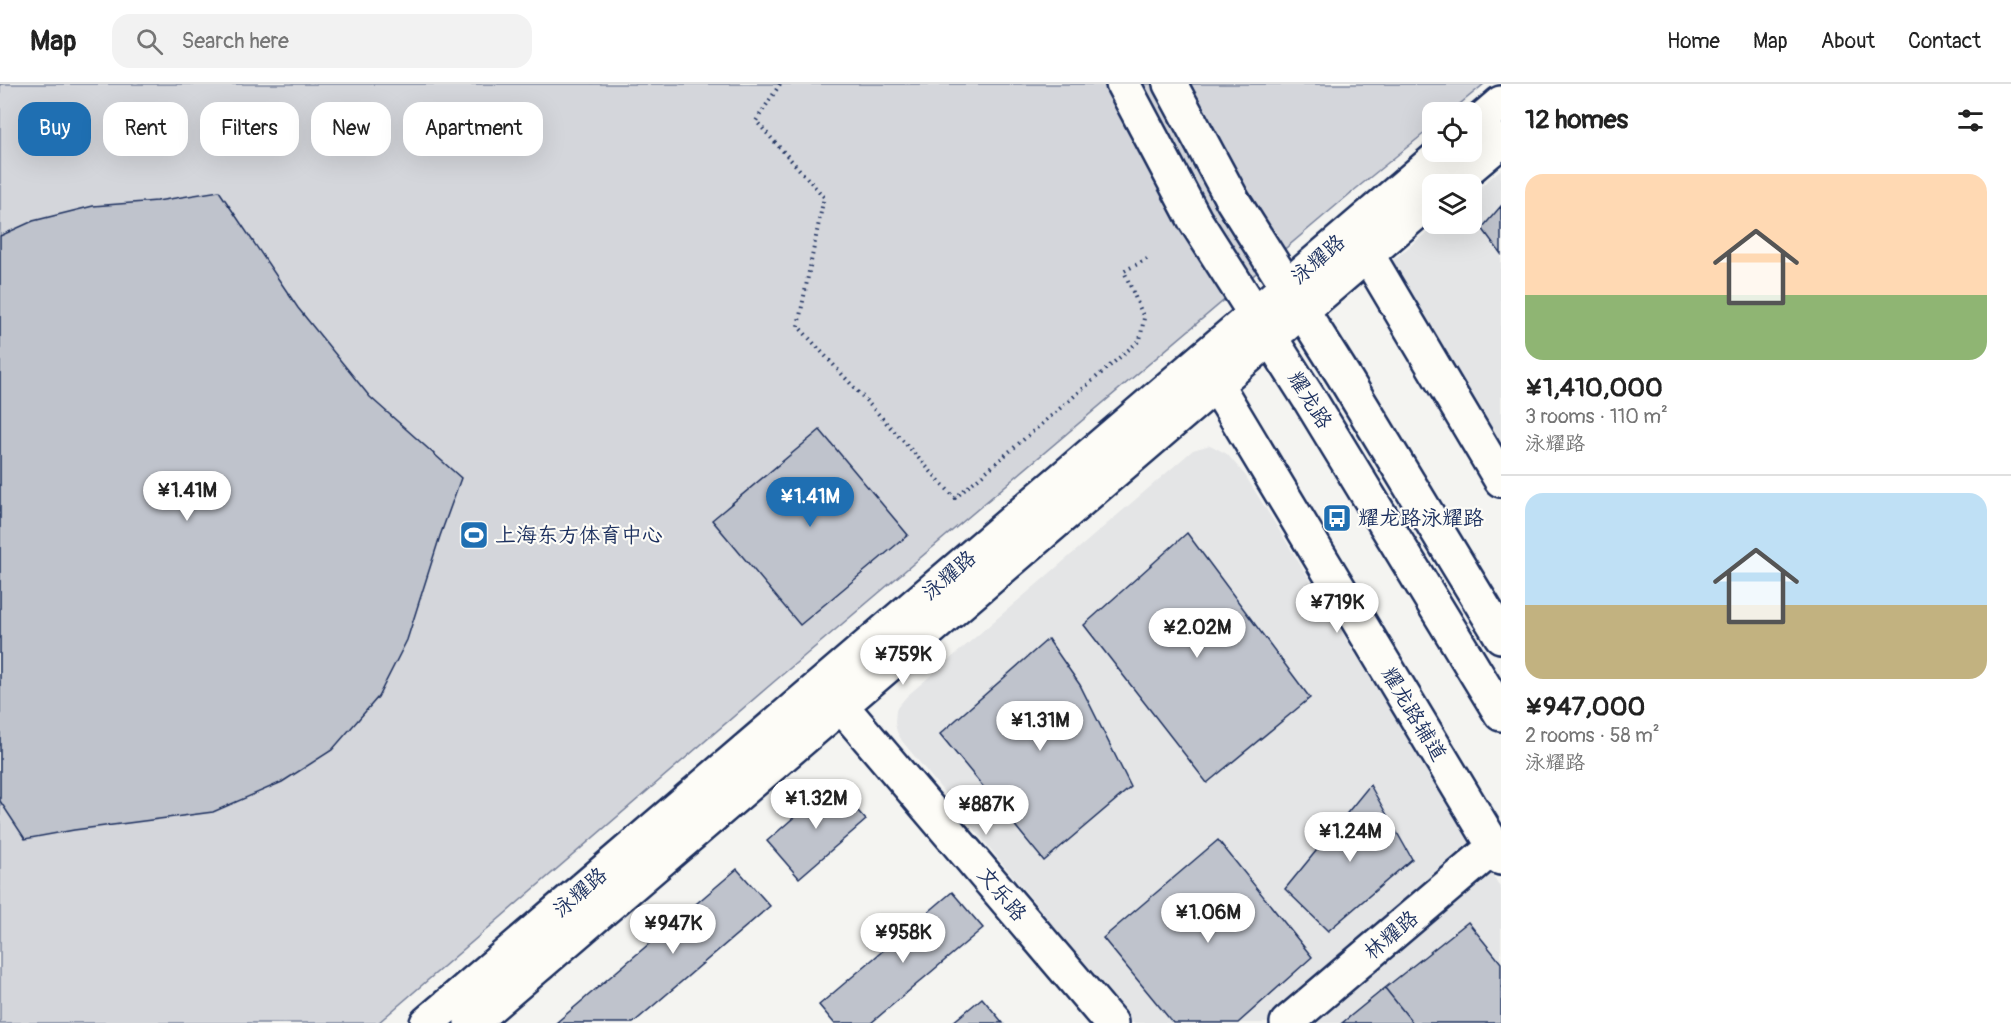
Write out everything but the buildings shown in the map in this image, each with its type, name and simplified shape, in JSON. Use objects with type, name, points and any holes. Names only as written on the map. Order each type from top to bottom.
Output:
[{"type":"street","name":"耀龙路","points":[[1123,84],[1195,220],[1310,400],[1501,714]]},
{"type":"street","name":"耀龙路","points":[[1170,84],[1233,201],[1349,385],[1501,636]]},
{"type":"street","points":[[1482,119],[1501,103]]},
{"type":"street","points":[[1462,174],[1501,141]]},
{"type":"street","name":"泳耀路","points":[[428,1023],[478,1012],[832,695],[1294,298],[1434,162]]},
{"type":"street","name":"泳耀路","points":[[1294,298],[1367,254],[1422,207]]},
{"type":"street","points":[[1367,254],[1501,480]]},
{"type":"street","name":"泳耀路","points":[[832,695],[1216,384],[1262,325]]},
{"type":"street","name":"耀龙路辅道","points":[[1216,384],[1498,852]]},
{"type":"street","name":"文乐路","points":[[832,695],[1111,1023]]},
{"type":"street","name":"林耀路","points":[[1287,1023],[1498,852]]},
{"type":"path","points":[[780,84],[756,121],[824,197],[798,326],[955,498],[1140,340],[1143,318],[1124,271],[1147,259]]},
{"type":"shaded area","name":"上海东方体育中心","points":[[0,84],[1484,84],[1462,102],[1422,102],[1422,135],[776,680],[378,1023],[0,1023]]},
{"type":"shaded area","points":[[1501,169],[1501,462],[1386,266],[1425,234],[1482,234],[1482,185]]},
{"type":"shaded area","points":[[1210,445],[1227,454],[1245,475],[1501,889],[1501,1023],[1133,1023],[897,732],[896,709],[907,696],[1193,450]]},
{"type":"place","name":"耀龙路泳耀路","points":[[1337,518]]},
{"type":"place","name":"上海东方体育中心","points":[[474,535]]}]
